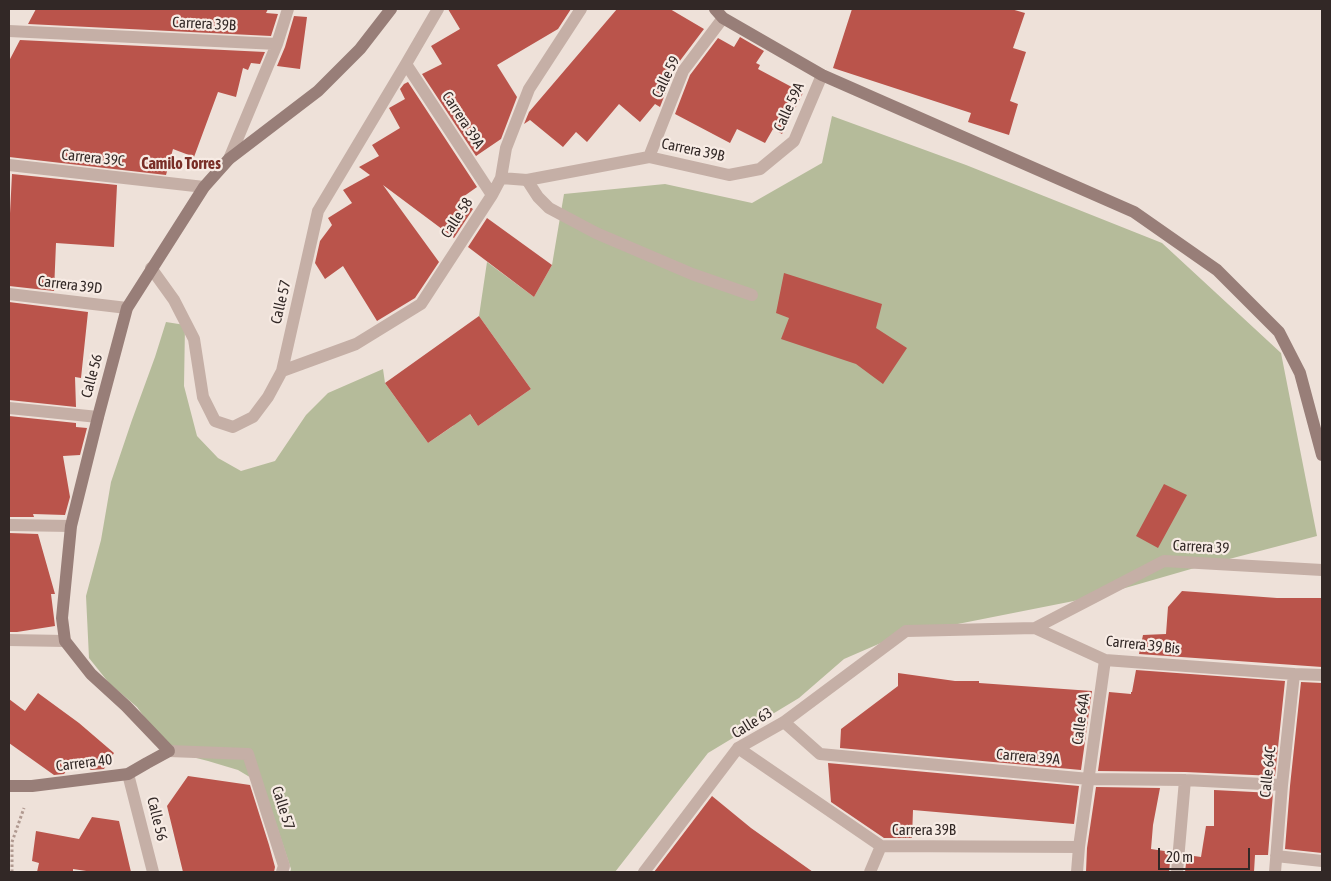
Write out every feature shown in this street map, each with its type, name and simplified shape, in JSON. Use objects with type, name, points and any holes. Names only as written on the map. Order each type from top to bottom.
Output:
[{"type":"street","name":"Calle 56","points":[[65,641],[62,618],[71,526],[127,308],[204,187],[229,159],[277,44],[288,9]]},
{"type":"street","points":[[229,159],[318,91],[360,49],[390,9]]},
{"type":"street","name":"Calle 57","points":[[151,268],[174,300],[194,339],[203,397],[215,421],[233,427],[253,418],[268,397],[282,371],[318,211],[438,9]]},
{"type":"street","name":"Calle 58","points":[[282,371],[356,344],[421,304],[492,195],[501,178],[506,148],[529,88],[581,9]]},
{"type":"street","points":[[719,13],[822,75],[1134,212],[1218,270],[1279,332],[1300,373],[1322,455]]},
{"type":"street","name":"Calle 59","points":[[649,157],[684,71],[719,13]]},
{"type":"street","name":"Carrera 39B","points":[[9,30],[277,44]]},
{"type":"street","name":"Carrera 39A","points":[[406,64],[492,195]]},
{"type":"street","name":"Calle 59A","points":[[760,169],[794,141],[822,75]]},
{"type":"street","name":"Carrera 39B","points":[[649,157],[729,174],[760,169]]},
{"type":"street","points":[[501,178],[527,180],[649,157]]},
{"type":"street","name":"Carrera 39C","points":[[9,165],[204,187]]},
{"type":"street","points":[[527,180],[548,208],[588,229],[692,274],[752,295]]},
{"type":"street","name":"Carrera 39D","points":[[9,294],[127,308]]},
{"type":"street","points":[[9,408],[98,416]]},
{"type":"street","points":[[9,525],[71,526]]},
{"type":"street","name":"Carrera 39","points":[[1035,628],[1164,561],[1322,570]]},
{"type":"street","name":"Carrera 39 Bis","points":[[906,631],[1035,628],[1105,660],[1322,675]]},
{"type":"street","name":"Calle 63","points":[[644,872],[738,748],[784,722],[906,631]]},
{"type":"street","points":[[9,640],[65,641],[91,674],[126,706],[169,752]]},
{"type":"street","name":"Calle 64A","points":[[1077,872],[1105,660]]},
{"type":"street","name":"Calle 64C","points":[[1275,872],[1294,674]]},
{"type":"street","name":"Carrera 39A","points":[[784,722],[820,754],[1089,779],[1184,780],[1282,786]]},
{"type":"street","name":"Carrera 39B","points":[[738,748],[881,846],[1079,847]]},
{"type":"street","name":"Carrera 40","points":[[9,786],[32,786],[128,774],[169,752],[248,754]]},
{"type":"street","name":"Calle 57","points":[[248,754],[284,866],[282,872]]},
{"type":"street","name":"Calle 56","points":[[128,774],[153,872]]},
{"type":"street","points":[[1177,872],[1184,780]]},
{"type":"street","points":[[870,872],[881,846]]},
{"type":"street","points":[[1276,856],[1322,861]]},
{"type":"path","points":[[12,872],[12,842],[32,786]]},
{"type":"green space","points":[[832,116],[966,165],[1162,243],[1281,353],[1317,536],[1094,597],[897,636],[844,659],[799,698],[708,753],[615,872],[290,872],[291,869],[263,785],[238,770],[169,751],[137,707],[109,683],[89,658],[86,596],[101,540],[111,482],[166,322],[185,325],[184,386],[197,436],[218,458],[241,471],[275,461],[306,415],[328,393],[383,369],[385,383],[428,443],[453,426],[464,406],[478,426],[531,389],[479,316],[487,262],[534,297],[552,265],[564,194],[665,184],[752,203],[822,163]]},
{"type":"building","points":[[36,9],[268,9],[266,13],[278,14],[271,36],[28,24]]},
{"type":"building","points":[[448,9],[571,9],[558,29],[497,65],[517,97],[501,139],[476,156],[422,74],[442,64],[431,46],[460,29]]},
{"type":"building","points":[[617,9],[670,9],[704,29],[676,66],[660,107],[655,104],[640,122],[619,104],[587,142],[576,132],[563,147],[530,120],[524,124],[529,112]]},
{"type":"building","points":[[852,9],[1011,9],[1025,13],[1013,48],[1026,52],[1010,101],[1018,104],[1009,135],[968,122],[971,113],[833,68]]},
{"type":"building","points":[[294,16],[307,17],[300,69],[277,66]]},
{"type":"building","points":[[740,37],[764,51],[756,63],[760,65],[758,69],[803,93],[782,134],[773,129],[765,143],[737,129],[730,143],[675,114],[690,75],[718,38],[734,47]]},
{"type":"building","points":[[20,40],[265,52],[260,64],[251,63],[248,70],[243,68],[236,97],[218,92],[194,157],[173,149],[166,175],[9,157],[9,61]]},
{"type":"building","points":[[408,82],[477,187],[460,199],[473,209],[454,238],[383,185],[439,262],[415,298],[377,321],[343,266],[325,279],[315,263],[320,241],[332,225],[328,218],[352,203],[343,190],[370,175],[359,167],[379,156],[372,145],[400,128],[389,108],[405,99],[400,89]]},
{"type":"building","points":[[12,174],[117,185],[114,247],[56,243],[54,291],[9,286]]},
{"type":"building","points":[[487,218],[552,265],[534,297],[468,247]]},
{"type":"building","points":[[784,273],[882,304],[876,328],[907,348],[883,384],[856,364],[781,339],[789,318],[776,313]]},
{"type":"building","points":[[9,302],[88,312],[81,378],[75,377],[76,407],[9,400]]},
{"type":"building","points":[[479,316],[531,389],[478,426],[470,414],[428,443],[385,383]]},
{"type":"building","points":[[9,416],[76,423],[76,427],[87,428],[80,455],[63,456],[70,497],[65,515],[33,514],[34,517],[9,517]]},
{"type":"building","points":[[1164,484],[1187,495],[1158,548],[1136,536]]},
{"type":"building","points":[[9,533],[38,534],[55,594],[51,594],[55,626],[9,632]]},
{"type":"building","points":[[1182,591],[1277,598],[1322,598],[1322,667],[1139,654],[1143,635],[1166,634],[1168,607]]},
{"type":"building","points":[[1136,670],[1285,681],[1275,776],[1098,771],[1109,692],[1131,694]]},
{"type":"building","points":[[898,673],[955,681],[979,681],[979,683],[1092,691],[1081,770],[840,748],[841,729],[898,686]]},
{"type":"building","points":[[1301,682],[1322,683],[1322,853],[1285,849]]},
{"type":"building","points":[[38,693],[79,723],[114,753],[104,769],[91,770],[75,759],[64,774],[54,775],[9,743],[9,699],[25,711]]},
{"type":"building","points":[[828,763],[1079,786],[1074,824],[913,810],[912,838],[884,838],[831,802]]},
{"type":"building","points":[[188,776],[250,785],[269,845],[275,867],[274,872],[183,872],[167,806]]},
{"type":"building","points":[[1096,787],[1160,788],[1153,825],[1151,849],[1171,852],[1169,872],[1086,872],[1087,848]]},
{"type":"building","points":[[1214,790],[1273,793],[1268,855],[1255,855],[1254,872],[1185,872],[1187,855],[1201,857],[1206,826],[1214,826]]},
{"type":"building","points":[[712,796],[751,828],[813,872],[654,872]]},
{"type":"building","points":[[92,817],[119,821],[131,872],[93,872],[73,869],[73,872],[37,872],[39,863],[32,861],[36,831],[79,839]]},
{"type":"district","name":"Camilo Torres","points":[[181,164]]}]
